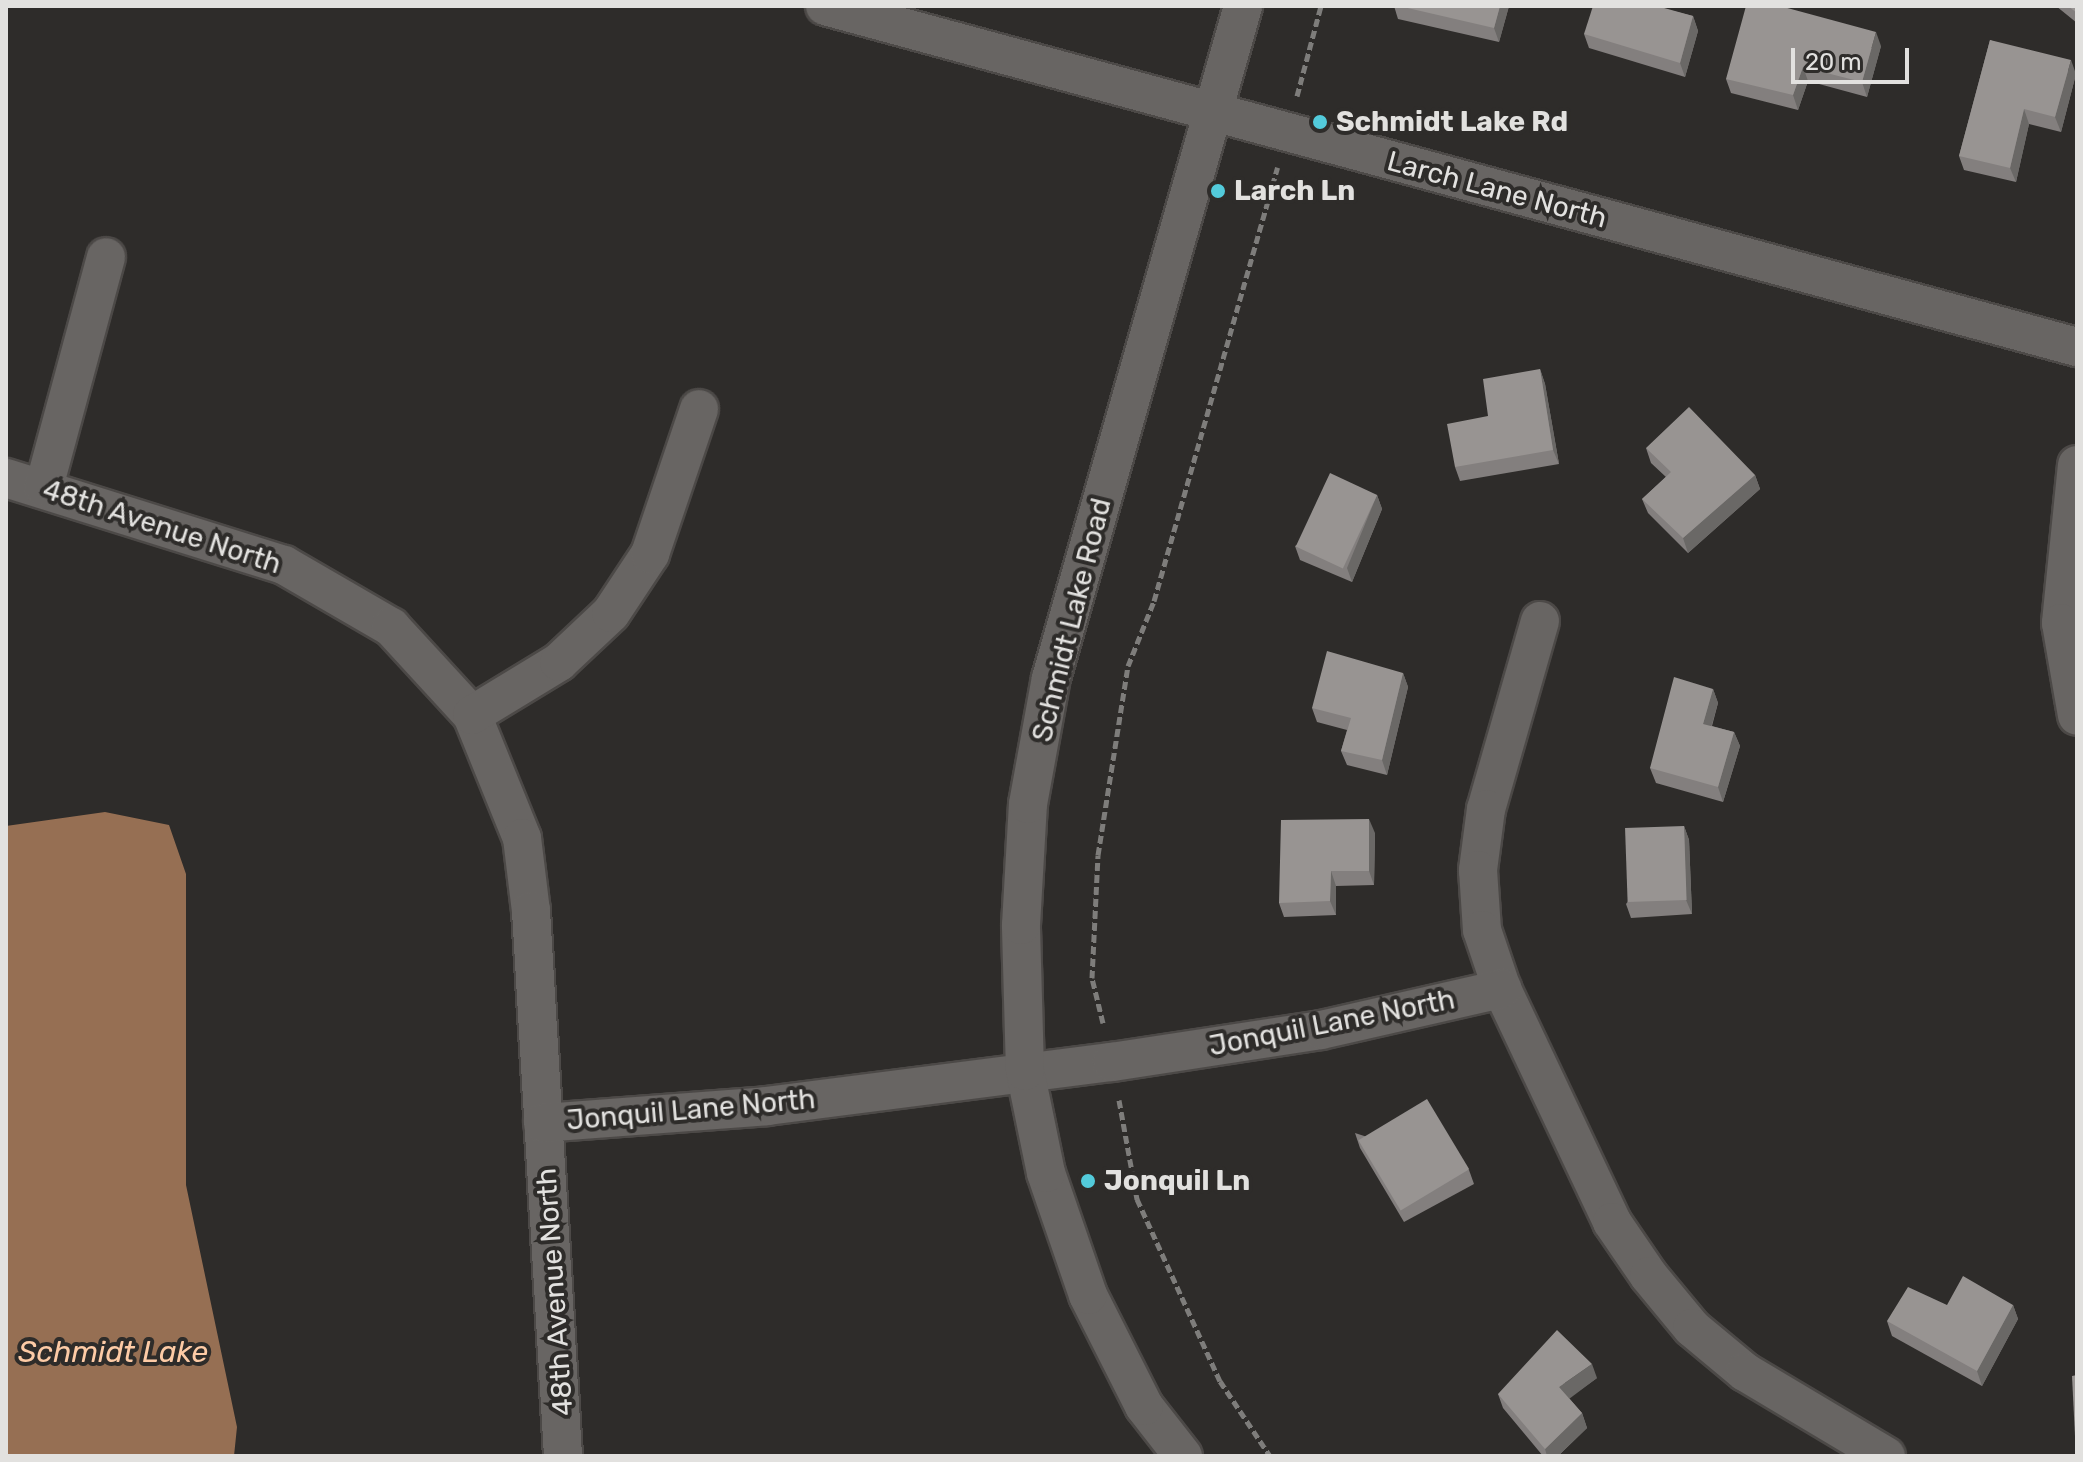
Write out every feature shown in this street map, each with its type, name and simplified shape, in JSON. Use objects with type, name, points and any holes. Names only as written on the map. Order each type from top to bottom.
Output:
[{"type":"street","name":"Larch Lane North","points":[[825,6],[2077,347]]},
{"type":"street","name":"Schmidt Lake Road","points":[[1183,1456],[1144,1406],[1088,1295],[1046,1173],[1025,1071],[1027,820],[1051,678],[1243,6]]},
{"type":"street","points":[[44,487],[106,257]]},
{"type":"street","points":[[472,715],[559,662],[611,613],[661,529],[699,409]]},
{"type":"street","points":[[2077,465],[2061,623],[2077,716]]},
{"type":"street","name":"48th Avenue North","points":[[6,478],[218,539],[338,593],[391,627],[472,715],[522,838],[563,1456]]},
{"type":"street","points":[[1540,621],[1486,809],[1478,870],[1482,930],[1502,989],[1612,1222],[1649,1276],[1692,1328],[1745,1372],[1886,1456]]},
{"type":"street","name":"Jonquil Lane North","points":[[543,1123],[767,1106],[1112,1062],[1321,1030],[1502,989]]},
{"type":"path","points":[[1270,1456],[1220,1381],[1137,1199],[1112,1062],[1092,978],[1098,855],[1128,666],[1154,601],[1321,6]]},
{"type":"water","name":"Schmidt Lake","points":[[105,812],[169,825],[186,874],[186,1185],[237,1427],[234,1456],[6,1456],[6,826]]},
{"type":"building","points":[[1399,6],[1500,6],[1494,28]]},
{"type":"building","points":[[1593,6],[1657,6],[1693,16],[1680,63],[1584,34]]},
{"type":"building","points":[[1746,6],[1780,6],[1876,32],[1862,82],[1803,67],[1793,95],[1726,79]]},
{"type":"building","points":[[1990,40],[2071,60],[2055,117],[2024,109],[2010,168],[1959,156]]},
{"type":"building","points":[[1540,369],[1553,450],[1455,467],[1447,424],[1488,416],[1483,379]]},
{"type":"building","points":[[1689,407],[1755,475],[1683,538],[1642,499],[1671,472],[1646,448]]},
{"type":"building","points":[[1330,473],[1377,495],[1343,568],[1296,546]]},
{"type":"building","points":[[1327,651],[1403,673],[1382,760],[1341,751],[1351,718],[1312,708]]},
{"type":"building","points":[[1674,677],[1713,689],[1703,724],[1734,732],[1718,787],[1650,768]]},
{"type":"building","points":[[1369,819],[1369,871],[1331,871],[1330,901],[1279,903],[1281,820]]},
{"type":"building","points":[[1684,826],[1687,900],[1628,902],[1625,828]]},
{"type":"building","points":[[1427,1099],[1469,1169],[1401,1210],[1358,1140]]},
{"type":"building","points":[[1963,1276],[2013,1305],[1977,1371],[1887,1321],[1908,1287],[1947,1305]]},
{"type":"building","points":[[1557,1330],[1592,1364],[1559,1387],[1582,1413],[1545,1449],[1498,1394]]},
{"type":"building","points":[[2077,1375],[2077,1436],[2075,1436],[2072,1376]]},
{"type":"place","name":"Schmidt Lake Rd","points":[[1320,122]]},
{"type":"place","name":"Larch Ln","points":[[1218,191]]},
{"type":"place","name":"Jonquil Ln","points":[[1088,1181]]}]
